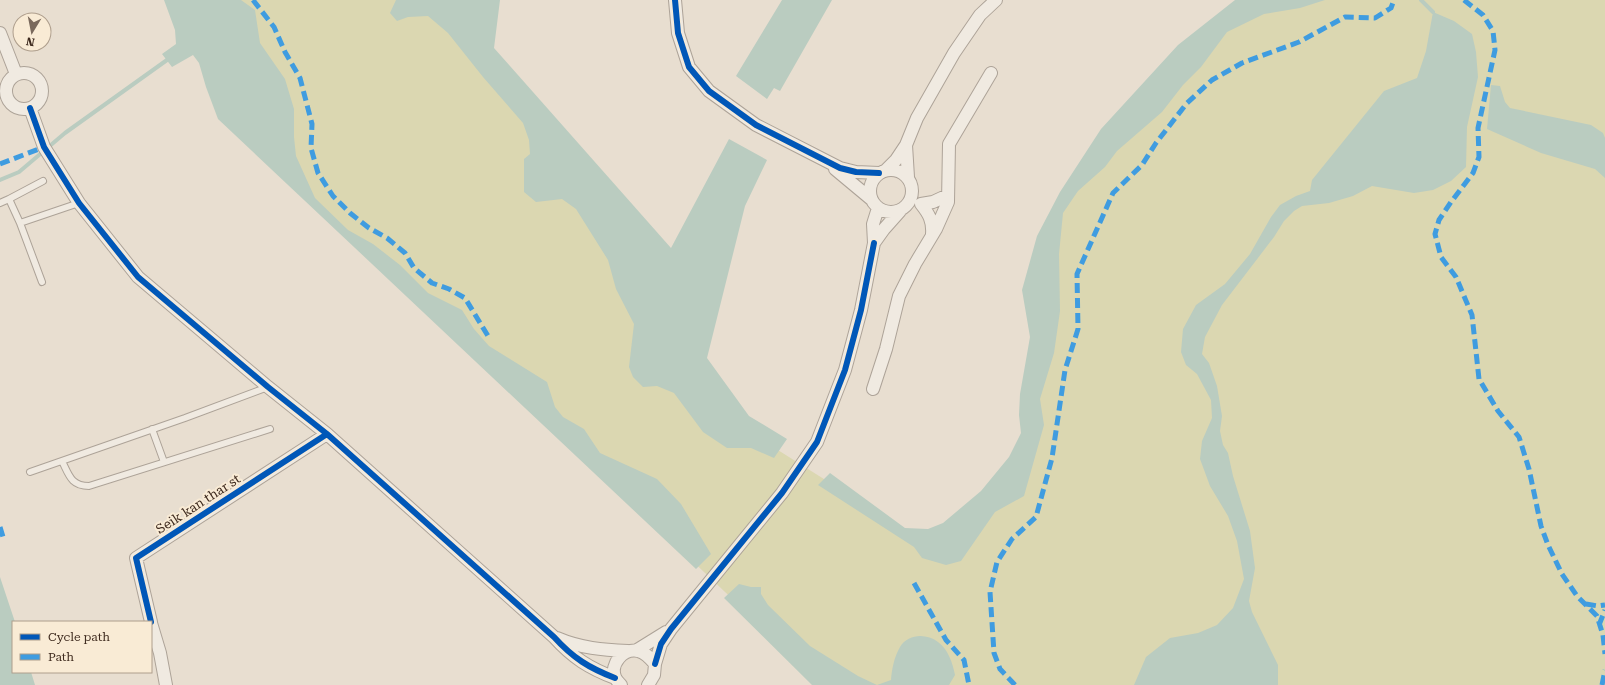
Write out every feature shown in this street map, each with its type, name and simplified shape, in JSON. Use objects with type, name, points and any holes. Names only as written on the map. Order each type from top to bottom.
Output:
[{"type":"street","points":[[675,0],[678,33],[689,67],[709,91],[756,124],[840,168],[856,172],[882,172],[896,170],[908,177]]},
{"type":"street","points":[[648,685],[651,682],[661,644],[670,629],[782,494],[816,442],[845,370],[861,310],[874,243],[874,203],[870,188],[874,179],[896,160],[906,145],[917,118],[954,53],[980,15],[996,0]]},
{"type":"street","points":[[0,33],[16,74]]},
{"type":"street","points":[[25,72],[34,75],[41,85],[41,98],[37,104],[30,108],[19,108],[14,106],[7,97],[6,87],[8,80],[16,74],[25,72]]},
{"type":"street","points":[[873,389],[886,349],[899,296],[948,202],[949,144],[991,73]]},
{"type":"street","points":[[30,108],[44,147],[79,203],[138,277],[268,387],[327,434],[554,637],[568,652],[583,663],[618,682]]},
{"type":"street","points":[[906,145],[908,177],[917,200],[930,215],[933,226],[931,236]]},
{"type":"street","points":[[823,160],[844,175],[874,203],[888,212],[900,211]]},
{"type":"street","points":[[874,243],[884,228],[908,204],[917,200],[933,202],[948,195]]},
{"type":"street","name":"Seik kan thar st","points":[[151,621],[136,558],[327,434]]},
{"type":"street","name":"Seik kan thar st","points":[[152,626],[160,653],[166,685]]},
{"type":"street","points":[[618,682],[615,665],[619,657],[670,629]]},
{"type":"street","points":[[554,637],[586,648],[632,651],[645,654],[655,668],[657,685]]},
{"type":"lane","points":[[0,203],[43,181]]},
{"type":"lane","points":[[9,199],[20,223],[42,282]]},
{"type":"lane","points":[[20,223],[79,203]]},
{"type":"lane","points":[[30,472],[268,387]]},
{"type":"lane","points":[[152,429],[164,462]]},
{"type":"lane","points":[[62,461],[74,483],[80,486],[89,486],[270,429]]},
{"type":"shaded area","points":[[164,0],[241,0],[255,10],[260,43],[285,79],[294,109],[296,156],[315,198],[348,230],[373,244],[400,265],[428,293],[462,310],[474,329],[489,346],[547,382],[555,407],[563,417],[584,429],[600,453],[657,479],[681,504],[711,554],[696,569],[218,119],[199,63],[193,55],[172,67],[162,54],[176,44],[175,30]]},
{"type":"shaded area","points":[[173,0],[432,0],[650,246],[716,411],[927,544],[1027,449],[1059,207],[1253,0],[1605,0],[1605,685],[823,685],[227,119]]},
{"type":"shaded area","points":[[396,0],[500,0],[494,48],[671,248],[729,139],[767,160],[745,206],[707,358],[749,416],[787,439],[774,458],[751,448],[727,448],[703,432],[674,393],[657,386],[643,387],[633,377],[629,367],[634,324],[616,289],[608,260],[576,209],[562,199],[536,202],[524,192],[524,159],[530,154],[529,140],[523,123],[483,77],[448,33],[428,16],[408,17],[397,21],[390,13]]},
{"type":"shaded area","points":[[782,0],[832,0],[780,91],[774,88],[767,99],[736,76]]},
{"type":"shaded area","points":[[1235,0],[1325,0],[1300,8],[1264,14],[1227,32],[1201,67],[1183,85],[1162,112],[1117,151],[1105,167],[1078,191],[1063,213],[1059,254],[1060,311],[1054,353],[1040,399],[1044,425],[1024,496],[995,512],[961,561],[946,565],[922,558],[914,547],[818,485],[830,473],[905,528],[928,529],[943,523],[981,491],[1009,457],[1021,433],[1019,415],[1020,394],[1030,337],[1022,290],[1037,236],[1060,192],[1101,129],[1178,45]]},
{"type":"shaded area","points":[[1433,12],[1454,21],[1472,34],[1476,52],[1478,77],[1467,127],[1466,167],[1451,181],[1433,190],[1414,193],[1372,186],[1353,196],[1329,203],[1302,206],[1294,211],[1284,221],[1274,237],[1222,305],[1205,337],[1202,354],[1209,363],[1217,386],[1222,416],[1220,431],[1223,445],[1228,453],[1233,476],[1250,531],[1255,568],[1249,601],[1252,612],[1278,665],[1278,685],[1134,685],[1146,657],[1170,638],[1198,633],[1217,625],[1233,608],[1244,579],[1237,541],[1228,516],[1210,486],[1200,459],[1202,441],[1212,418],[1211,400],[1197,374],[1186,365],[1181,352],[1183,329],[1196,305],[1225,284],[1250,254],[1271,217],[1280,205],[1296,196],[1310,191],[1312,180],[1384,91],[1417,78],[1426,51]]},
{"type":"shaded area","points":[[1491,85],[1500,86],[1505,102],[1510,108],[1591,125],[1603,133],[1605,138],[1605,178],[1595,169],[1541,153],[1487,129]]},
{"type":"shaded area","points":[[0,577],[15,621],[12,621],[12,673],[31,673],[35,685],[0,685]]},
{"type":"shaded area","points":[[739,584],[751,587],[761,587],[761,594],[768,605],[810,646],[858,676],[877,685],[812,685],[724,598]]},
{"type":"shaded area","points":[[918,636],[928,637],[942,645],[950,657],[955,675],[949,685],[877,685],[891,680],[896,655],[900,647],[908,639]]},
{"type":"waterway","points":[[1421,0],[1433,12]]},
{"type":"waterway","points":[[0,180],[19,172],[65,133],[167,60]]},
{"type":"marked path","points":[[253,0],[274,27],[285,52],[300,78],[312,124],[311,148],[318,173],[333,196],[350,213],[369,228],[387,238],[405,253],[414,268],[432,283],[449,289],[465,298],[488,336]]},
{"type":"marked path","points":[[1015,685],[1000,669],[994,653],[990,592],[997,562],[1012,539],[1036,517],[1052,458],[1065,370],[1078,329],[1077,274],[1113,193],[1142,165],[1156,143],[1187,103],[1212,80],[1242,63],[1299,42],[1345,17],[1375,18],[1391,8],[1394,0]]},
{"type":"marked path","points":[[1464,0],[1483,15],[1493,31],[1495,50],[1478,128],[1479,157],[1473,173],[1439,220],[1435,234],[1441,257],[1456,277],[1472,315],[1479,379],[1498,411],[1519,437],[1529,469],[1541,526],[1548,545],[1562,574],[1577,596],[1597,616],[1603,635],[1605,654]]},
{"type":"marked path","points":[[0,164],[44,147]]},
{"type":"marked path","points":[[0,527],[3,537]]},
{"type":"marked path","points":[[914,583],[946,640],[964,660],[969,685]]},
{"type":"marked path","points":[[1586,604],[1598,606],[1605,605]]},
{"type":"marked path","points":[[1599,625],[1605,610]]},
{"type":"marked path","points":[[1602,685],[1605,670]]},
{"type":"cycle path","points":[[675,0],[678,33],[689,67],[709,91],[756,125],[840,168],[856,172],[879,173]]},
{"type":"cycle path","points":[[30,108],[44,147],[79,203],[138,277],[268,387],[327,434],[575,657],[589,666],[615,678]]},
{"type":"cycle path","points":[[655,664],[661,644],[671,629],[782,493],[817,442],[845,370],[861,310],[874,243]]},
{"type":"cycle path","points":[[151,621],[136,558],[327,434]]}]
